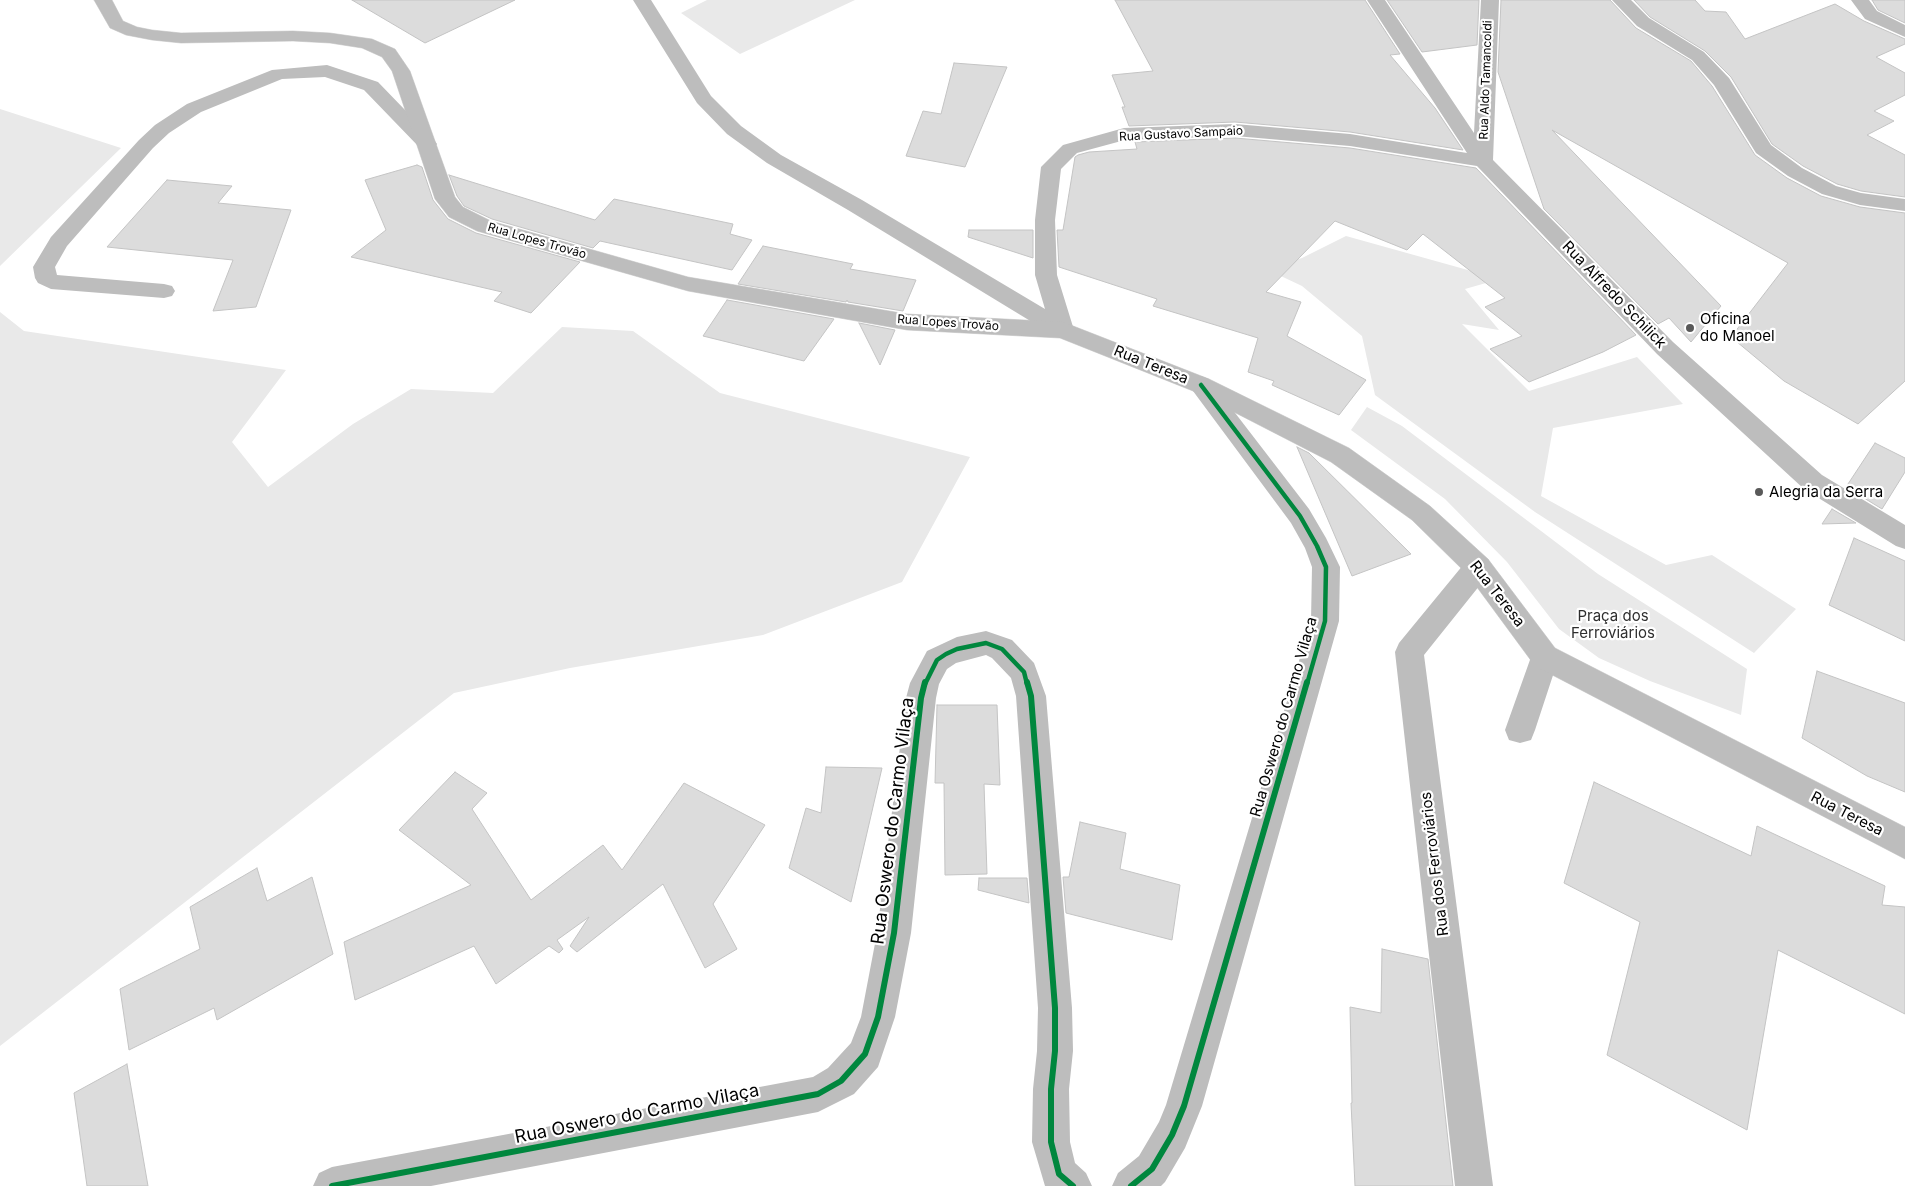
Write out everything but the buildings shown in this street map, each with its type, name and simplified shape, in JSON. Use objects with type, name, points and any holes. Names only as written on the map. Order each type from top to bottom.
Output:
[{"type":"street","name":"Rua Lopes Trovão","points":[[103,0],[116,24],[132,31],[152,35],[181,38],[293,36],[330,38],[366,43],[389,53],[401,71],[445,199],[456,212],[484,226],[688,284],[907,322],[1063,330]]},
{"type":"street","name":"Rua Alfredo Schilick","points":[[1376,0],[1483,161],[1665,348],[1813,482],[1905,538]]},
{"type":"street","name":"Rua Aldo Tamancoldi","points":[[1483,161],[1490,0]]},
{"type":"street","points":[[1621,0],[1643,22],[1698,56],[1722,82],[1763,148],[1795,172],[1829,190],[1860,199],[1905,205]]},
{"type":"street","points":[[1860,0],[1871,14],[1905,32]]},
{"type":"street","points":[[650,3],[704,99],[734,130],[774,159],[1063,330]]},
{"type":"street","points":[[164,291],[51,282],[46,278],[44,267],[59,242],[146,144],[162,129],[194,108],[279,74],[327,71],[371,86],[427,144]]},
{"type":"street","name":"Rua Gustavo Sampaio","points":[[1063,330],[1046,275],[1044,220],[1052,167],[1070,149],[1124,134],[1235,130],[1350,140],[1483,161]]},
{"type":"street","name":"Rua Teresa","points":[[1063,330],[1201,385],[1340,455],[1421,513],[1478,567],[1545,657],[1905,844]]},
{"type":"street","name":"Rua Oswero do Carmo Vilaça","points":[[1131,1186],[1152,1169],[1172,1135],[1184,1106],[1325,621],[1328,592],[1326,566],[1300,516],[1201,385]]},
{"type":"street","name":"Rua dos Ferroviários","points":[[1474,1186],[1409,652],[1478,567]]},
{"type":"street","name":"Rua Oswero do Carmo Vilaça","points":[[332,1186],[818,1094],[841,1081],[865,1054],[878,1017],[894,933],[921,698],[925,682],[937,660],[946,654],[956,649],[986,643],[1002,649],[1024,672],[1031,696],[1055,1008],[1055,1050],[1051,1089],[1050,1142],[1058,1174],[1073,1186]]},
{"type":"street","points":[[1520,730],[1545,657]]},
{"type":"green space","points":[[707,0],[855,0],[740,54],[681,13]]},
{"type":"green space","points":[[0,109],[121,148],[0,266]]},
{"type":"green space","points":[[1346,236],[1500,279],[1465,289],[1499,330],[1462,324],[1529,391],[1637,357],[1683,404],[1553,428],[1541,496],[1666,565],[1712,555],[1796,609],[1754,653],[1535,512],[1375,395],[1362,336],[1302,286],[1266,269],[1302,258]]},
{"type":"green space","points":[[0,312],[24,331],[286,370],[232,442],[268,487],[353,424],[411,389],[493,393],[562,327],[633,331],[720,393],[970,457],[902,582],[763,635],[570,668],[454,693],[0,1046]]},
{"type":"green space","name":"Praça dos Ferroviários","points":[[1367,407],[1402,426],[1598,574],[1747,669],[1741,715],[1650,681],[1599,658],[1559,629],[1507,562],[1445,499],[1351,430]]},
{"type":"cycle path","points":[[1131,1186],[1152,1169],[1172,1135],[1184,1106],[1325,621],[1326,567],[1317,546],[1300,516],[1201,385]]},
{"type":"cycle path","points":[[332,1186],[818,1094],[841,1081],[865,1054],[878,1017],[894,933],[921,698],[925,683],[937,660],[946,654],[957,649],[986,643],[1002,649],[1024,672],[1031,696],[1055,1008],[1055,1051],[1051,1089],[1051,1142],[1059,1174],[1073,1186]]},
{"type":"place","name":"Oficina do Manoel","points":[[1690,328]]},
{"type":"place","name":"Alegria da Serra","points":[[1759,492]]}]
